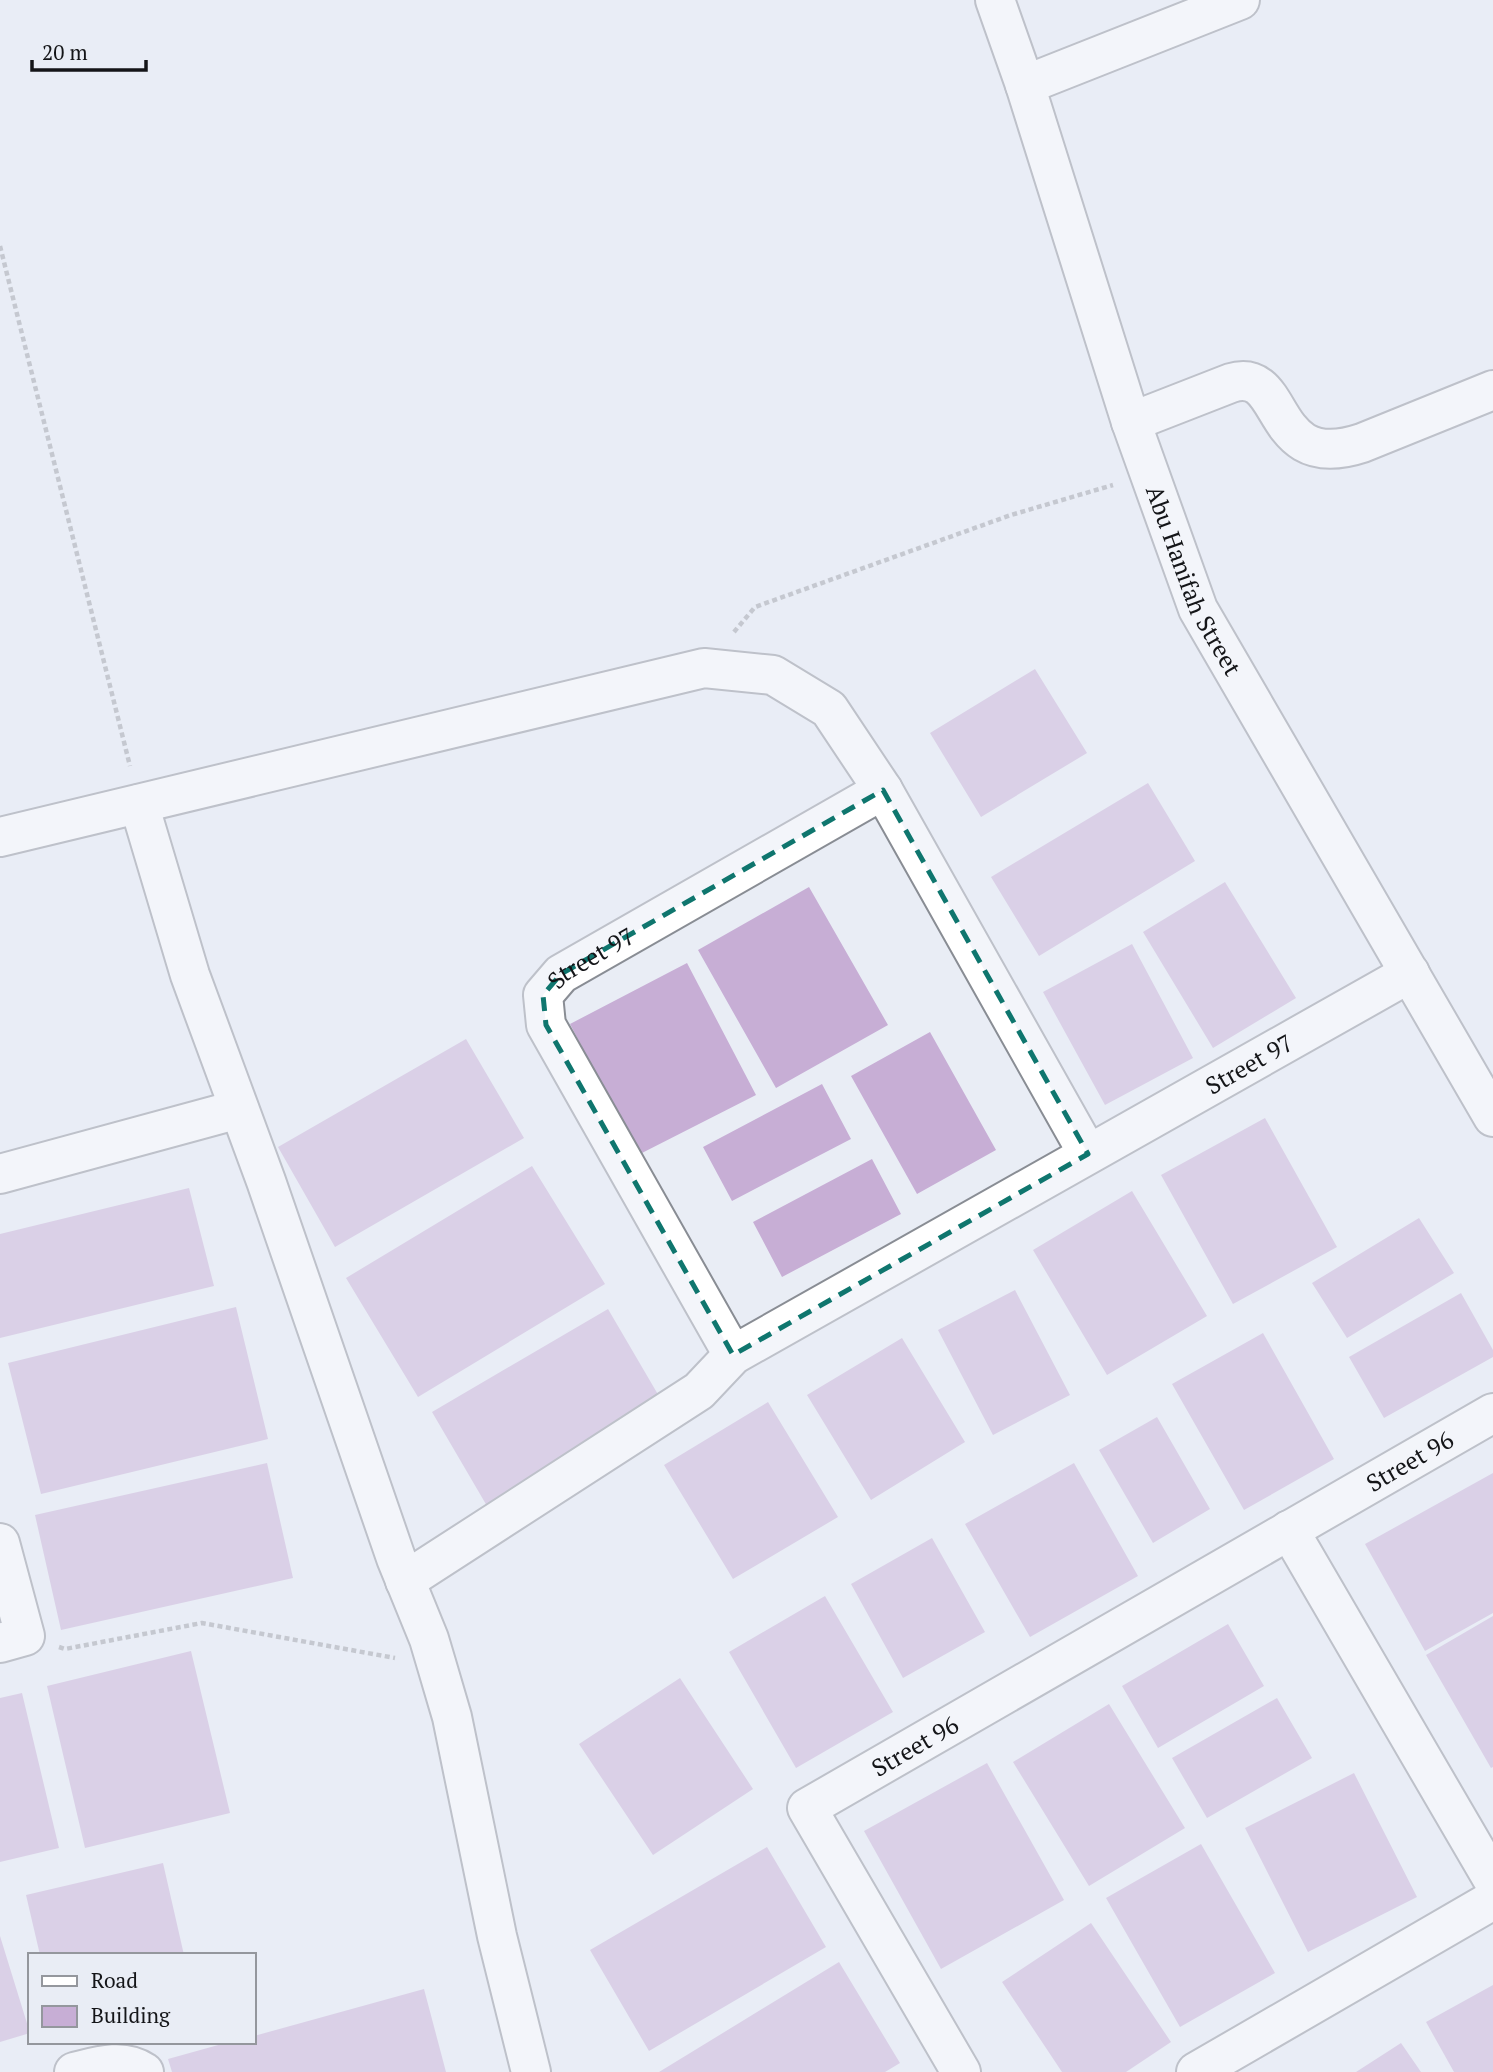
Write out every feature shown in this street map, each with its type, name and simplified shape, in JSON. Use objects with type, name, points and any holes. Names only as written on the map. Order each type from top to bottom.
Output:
[{"type":"street","name":"Abu Hanifah Street","points":[[995,0],[1130,422],[1198,609],[1493,1117]]},
{"type":"street","points":[[1024,85],[1240,0]]},
{"type":"street","points":[[1130,422],[1231,383],[1249,380],[1264,389],[1288,430],[1300,441],[1315,447],[1346,448],[1493,390]]},
{"type":"street","points":[[0,837],[704,667],[773,675],[829,709],[883,790],[1088,1154]]},
{"type":"street","name":"Street 97","points":[[883,790],[561,974],[543,995],[546,1025],[733,1355],[1410,973]]},
{"type":"street","points":[[139,804],[190,975],[437,1666],[452,1717],[498,1936],[531,2072]]},
{"type":"street","points":[[0,1174],[239,1109]]},
{"type":"street","points":[[405,1581],[699,1391],[733,1355]]},
{"type":"street","name":"Street 96","points":[[961,2072],[807,1808],[1493,1413]]},
{"type":"street","points":[[1289,1530],[1493,1880]]},
{"type":"street","points":[[0,1543],[13,1640]]},
{"type":"street","points":[[1196,2072],[1493,1900]]},
{"type":"street","points":[[74,2072],[117,2064],[138,2068],[144,2072]]},
{"type":"path","points":[[0,246],[139,804]]},
{"type":"path","points":[[704,667],[755,607],[1011,515],[1149,474]]},
{"type":"path","points":[[13,1640],[65,1649],[202,1623],[437,1666]]},
{"type":"highlighted area","points":[[883,790],[1088,1154],[733,1355],[546,1025],[543,995],[561,974]]},
{"type":"building","points":[[1035,669],[1087,753],[981,817],[930,733]]},
{"type":"building","points":[[1148,783],[1195,861],[1039,956],[991,877]]},
{"type":"building","points":[[1225,882],[1296,998],[1213,1048],[1143,932]]},
{"type":"building","points":[[809,887],[888,1025],[776,1088],[698,950]]},
{"type":"building","points":[[1132,944],[1193,1058],[1105,1105],[1043,992]]},
{"type":"building","points":[[687,963],[756,1095],[638,1155],[570,1024]]},
{"type":"building","points":[[930,1032],[996,1150],[917,1194],[851,1076]]},
{"type":"building","points":[[466,1039],[524,1138],[335,1247],[278,1147]]},
{"type":"building","points":[[822,1084],[851,1139],[732,1201],[703,1147]]},
{"type":"building","points":[[1265,1118],[1337,1247],[1233,1304],[1161,1175]]},
{"type":"building","points":[[872,1159],[901,1214],[782,1277],[753,1222]]},
{"type":"building","points":[[532,1166],[605,1284],[418,1397],[346,1278]]},
{"type":"building","points":[[189,1188],[214,1286],[0,1338],[0,1234]]},
{"type":"building","points":[[1132,1191],[1207,1316],[1107,1375],[1033,1250]]},
{"type":"building","points":[[1419,1218],[1454,1273],[1347,1338],[1312,1283]]},
{"type":"building","points":[[1015,1290],[1070,1395],[993,1435],[938,1330]]},
{"type":"building","points":[[1461,1293],[1493,1350],[1493,1357],[1384,1418],[1349,1357]]},
{"type":"building","points":[[236,1307],[268,1439],[41,1494],[8,1363]]},
{"type":"building","points":[[608,1309],[663,1403],[487,1506],[432,1412]]},
{"type":"building","points":[[1263,1333],[1334,1459],[1244,1510],[1172,1384]]},
{"type":"building","points":[[902,1338],[965,1442],[871,1500],[807,1395]]},
{"type":"building","points":[[768,1402],[838,1517],[733,1579],[664,1465]]},
{"type":"building","points":[[1157,1417],[1210,1509],[1153,1543],[1099,1450]]},
{"type":"building","points":[[267,1463],[293,1578],[61,1630],[35,1515]]},
{"type":"building","points":[[1074,1463],[1138,1576],[1030,1637],[965,1524]]},
{"type":"building","points":[[1493,1473],[1493,1613],[1425,1651],[1365,1544]]},
{"type":"building","points":[[932,1538],[985,1632],[903,1678],[851,1584]]},
{"type":"building","points":[[825,1596],[893,1712],[796,1768],[729,1652]]},
{"type":"building","points":[[1493,1616],[1493,1767],[1491,1768],[1426,1655]]},
{"type":"building","points":[[1228,1624],[1264,1686],[1158,1748],[1122,1686]]},
{"type":"building","points":[[191,1651],[230,1813],[85,1848],[47,1686]]},
{"type":"building","points":[[680,1678],[753,1789],[653,1855],[579,1744]]},
{"type":"building","points":[[22,1693],[59,1848],[0,1862],[0,1698]]},
{"type":"building","points":[[1277,1698],[1312,1758],[1207,1818],[1172,1758]]},
{"type":"building","points":[[1109,1704],[1185,1828],[1089,1886],[1013,1762]]},
{"type":"building","points":[[987,1763],[1064,1900],[941,1969],[864,1831]]},
{"type":"building","points":[[1354,1773],[1417,1897],[1308,1952],[1245,1828]]},
{"type":"building","points":[[1201,1844],[1275,1973],[1180,2027],[1106,1898]]},
{"type":"building","points":[[767,1847],[826,1947],[649,2051],[590,1950]]},
{"type":"building","points":[[163,1863],[184,1953],[40,1953],[26,1895]]},
{"type":"building","points":[[1091,1923],[1171,2042],[1126,2072],[1062,2072],[1002,1982]]},
{"type":"building","points":[[0,1936],[28,2034],[0,2042]]},
{"type":"building","points":[[839,1962],[900,2063],[885,2072],[659,2072]]},
{"type":"building","points":[[1493,1985],[1493,2072],[1454,2072],[1426,2022]]},
{"type":"building","points":[[424,1989],[446,2072],[172,2072],[168,2059],[222,2044],[256,2044],[256,2035]]},
{"type":"building","points":[[1401,2043],[1421,2072],[1356,2072]]}]
